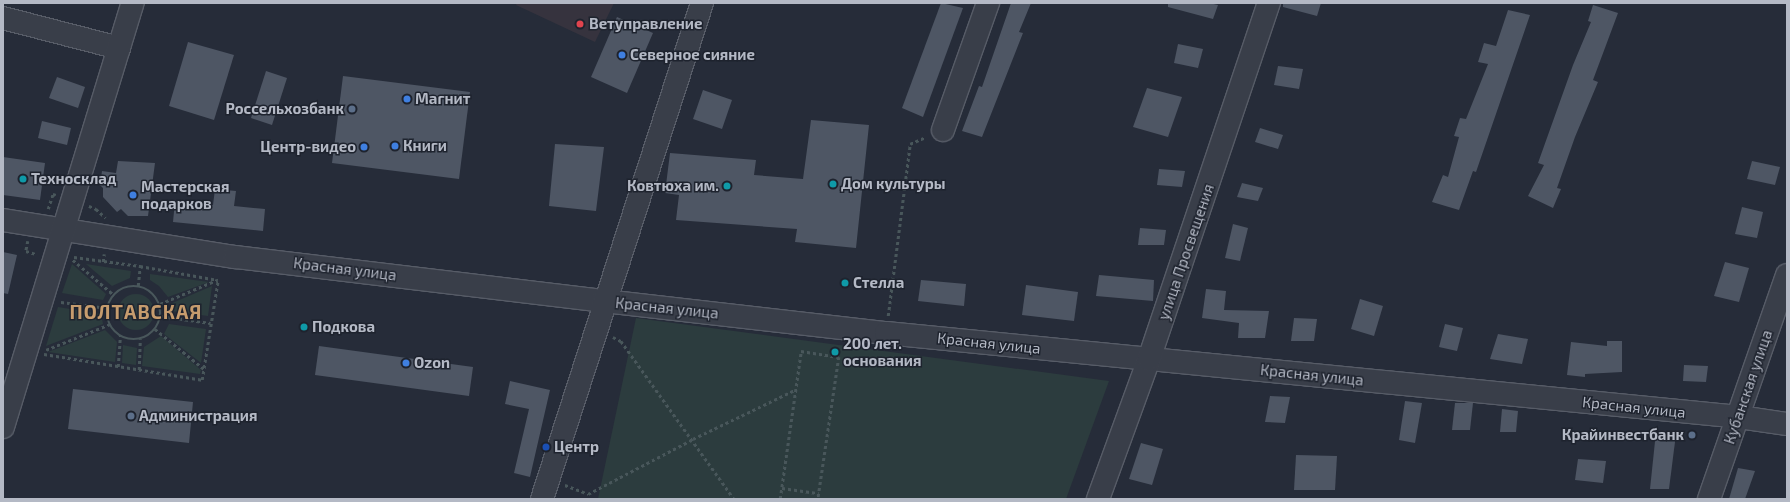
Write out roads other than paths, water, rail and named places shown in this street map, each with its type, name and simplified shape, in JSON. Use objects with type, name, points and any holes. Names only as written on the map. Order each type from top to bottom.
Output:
[{"type":"street","points":[[3,427],[133,3]]},
{"type":"street","points":[[542,499],[604,301],[702,3]]},
{"type":"street","points":[[943,130],[988,3]]},
{"type":"street","name":"улица Просвещения","points":[[1098,499],[1149,359],[1270,3]]},
{"type":"street","points":[[3,18],[119,48]]},
{"type":"street","name":"Красная улица","points":[[3,220],[62,231],[235,257],[604,301],[886,333],[1739,417],[1787,424]]},
{"type":"street","name":"Кубанская улица","points":[[1709,499],[1739,417],[1787,275]]},
{"type":"place","name":"Ветуправление","points":[[580,24]]},
{"type":"place","name":"Северное сияние","points":[[622,55]]},
{"type":"place","name":"Магнит","points":[[407,99]]},
{"type":"place","name":"Россельхозбанк","points":[[352,109]]},
{"type":"place","name":"Книги","points":[[395,146]]},
{"type":"place","name":"Центр-видео","points":[[364,147]]},
{"type":"place","name":"Техносклад","points":[[23,179]]},
{"type":"place","name":"Дом культуры","points":[[833,184]]},
{"type":"place","name":"Ковтюха им.","points":[[727,186]]},
{"type":"place","name":"Мастерская подарков","points":[[133,195]]},
{"type":"place","name":"Стелла","points":[[845,283]]},
{"type":"place","name":"Подкова","points":[[304,327]]},
{"type":"place","name":"200 лет. основания","points":[[835,352]]},
{"type":"place","name":"Ozon","points":[[406,363]]},
{"type":"place","name":"Администрация","points":[[131,416]]},
{"type":"place","name":"Крайинвестбанк","points":[[1692,435]]},
{"type":"place","name":"Центр","points":[[546,447]]},
{"type":"district","name":"ПОЛТАВСКАЯ","points":[[136,312]]}]
